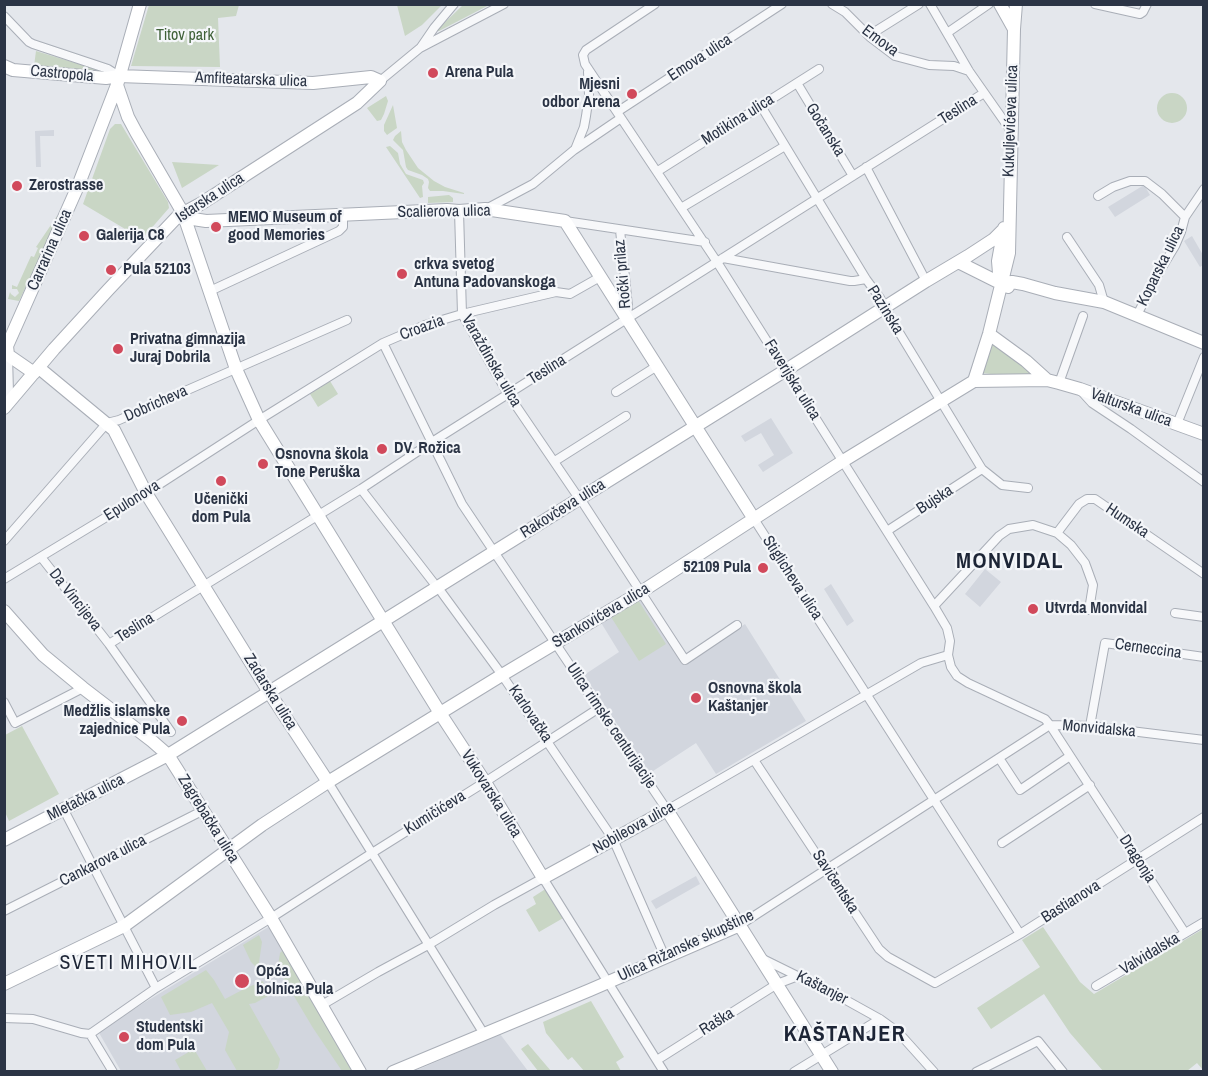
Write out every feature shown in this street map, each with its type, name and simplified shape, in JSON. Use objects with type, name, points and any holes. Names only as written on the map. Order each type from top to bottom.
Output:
[{"type":"street","name":"Carrarina ulica","points":[[8,403],[6,350],[78,186],[118,81],[140,4]]},
{"type":"street","points":[[420,48],[454,4]]},
{"type":"street","points":[[380,81],[420,48],[504,4]]},
{"type":"street","points":[[574,150],[581,136],[589,95],[588,69],[582,55],[586,50],[655,4]]},
{"type":"street","name":"Emova ulica","points":[[485,209],[533,184],[619,115],[782,4]]},
{"type":"street","name":"Emova","points":[[832,4],[845,12],[870,37],[895,56],[929,65],[954,66],[969,71]]},
{"type":"street","points":[[870,37],[906,8],[919,4]]},
{"type":"street","points":[[930,4],[969,71],[1011,132]]},
{"type":"street","points":[[947,33],[989,4]]},
{"type":"street","points":[[1000,4],[1014,29]]},
{"type":"street","name":"Kukuljevićeva ulica","points":[[1002,283],[1010,243],[1008,213],[1016,4]]},
{"type":"street","points":[[1095,4],[1140,14],[1147,4]]},
{"type":"street","points":[[4,16],[33,44],[108,69],[118,81]]},
{"type":"street","name":"Castropola","points":[[4,66],[14,70],[118,81]]},
{"type":"street","name":"Faverijska ulica","points":[[588,69],[681,208],[720,260],[934,606],[947,628],[950,641],[948,655]]},
{"type":"street","name":"Motikina ulica","points":[[658,171],[819,69]]},
{"type":"street","name":"Amfiteatarska ulica","points":[[118,81],[313,83],[371,77],[380,81]]},
{"type":"street","name":"Vukovarska ulica","points":[[118,81],[127,114],[183,213],[236,369],[259,420],[664,1071]]},
{"type":"street","name":"Istarska ulica","points":[[8,403],[173,220],[357,104],[380,81]]},
{"type":"street","name":"Gočanska","points":[[796,83],[853,176]]},
{"type":"street","name":"Teslina","points":[[109,644],[361,489],[984,93]]},
{"type":"street","name":"Pazinska","points":[[761,106],[982,470],[1002,485],[1028,488]]},
{"type":"street","points":[[103,120],[119,112],[127,114]]},
{"type":"street","points":[[681,208],[785,146]]},
{"type":"street","points":[[866,167],[926,281]]},
{"type":"street","name":"Koparska ulica","points":[[1098,196],[1130,181],[1145,181],[1185,217]]},
{"type":"street","name":"Koparska ulica","points":[[1137,315],[1175,246],[1185,217],[1203,189]]},
{"type":"street","name":"Scalierova ulica","points":[[183,213],[193,219],[206,220],[485,209],[705,242]]},
{"type":"street","name":"Varaždinska ulica","points":[[459,211],[462,314],[508,394],[576,494]]},
{"type":"street","name":"Kukuljevićeva ulica","points":[[1002,283],[998,261],[1008,213]]},
{"type":"street","points":[[210,291],[339,231],[343,227],[343,215]]},
{"type":"street","name":"Stiglicheva ulica","points":[[565,222],[1020,934]]},
{"type":"street","name":"Rakovčeva ulica","points":[[168,755],[958,262],[994,239],[1004,229]]},
{"type":"street","name":"Ročki prilaz","points":[[620,230],[628,306],[627,319]]},
{"type":"street","points":[[1067,237],[1099,285],[1104,302]]},
{"type":"street","points":[[720,260],[850,281],[866,279]]},
{"type":"street","points":[[1006,261],[1014,276],[1023,284]]},
{"type":"street","points":[[958,262],[1002,283],[974,381],[1053,381]]},
{"type":"street","name":"Croazia","points":[[259,420],[383,343],[425,325],[556,292],[570,294],[600,277]]},
{"type":"street","name":"Koparska ulica","points":[[1002,283],[1023,284],[1104,302],[1203,343]]},
{"type":"street","name":"Koparska ulica","points":[[1002,283],[1015,289],[1034,293],[1055,292]]},
{"type":"street","points":[[1053,381],[1083,316]]},
{"type":"street","name":"Dobricheva","points":[[4,542],[107,423],[119,420],[347,320]]},
{"type":"street","points":[[989,334],[1053,381]]},
{"type":"street","name":"Ulica rimske centurijacije","points":[[383,343],[458,496],[667,810],[832,1071]]},
{"type":"street","points":[[6,350],[37,370]]},
{"type":"street","points":[[1177,424],[1203,357]]},
{"type":"street","points":[[616,392],[657,366]]},
{"type":"street","name":"Zadarska ulica","points":[[37,370],[114,430],[146,493],[484,1034]]},
{"type":"street","name":"Stankovićeva ulica","points":[[4,984],[124,926],[227,850],[328,782],[641,592],[843,461],[974,381]]},
{"type":"street","name":"Valturska ulica","points":[[1053,381],[1203,434]]},
{"type":"street","points":[[1080,389],[1092,403],[1203,482]]},
{"type":"street","points":[[555,461],[626,416]]},
{"type":"street","name":"Epulonova","points":[[4,579],[146,493],[259,420]]},
{"type":"street","name":"Bujska","points":[[887,531],[982,470]]},
{"type":"street","points":[[361,489],[433,582]]},
{"type":"street","name":"Humska","points":[[1057,533],[1079,504],[1087,499],[1095,499],[1203,574]]},
{"type":"street","points":[[583,503],[685,660],[737,626]]},
{"type":"street","points":[[934,606],[999,536],[1009,529],[1033,525],[1057,533],[1071,544],[1085,563],[1093,585],[1089,610]]},
{"type":"street","name":"Da Vincijeva","points":[[41,557],[109,644],[171,732]]},
{"type":"street","name":"Karlovačka","points":[[442,593],[548,741],[613,840],[665,957]]},
{"type":"street","name":"Zagrebačka ulica","points":[[4,611],[43,655],[168,755],[271,918],[360,1071]]},
{"type":"street","points":[[1175,613],[1203,617]]},
{"type":"street","name":"Cerneccina","points":[[1090,726],[1105,643],[1203,657]]},
{"type":"street","name":"Nobileova ulica","points":[[322,1005],[921,663],[948,655]]},
{"type":"street","name":"Monvidalska","points":[[948,655],[951,668],[957,676],[1045,719],[1050,725],[1090,726],[1203,740]]},
{"type":"street","points":[[4,702],[15,723],[82,688]]},
{"type":"street","name":"Kumičićeva","points":[[90,1034],[156,988],[271,918],[599,708]]},
{"type":"street","name":"Dragonja","points":[[1050,725],[1185,933]]},
{"type":"street","name":"Ulica Rižanske skupštine","points":[[393,1071],[740,925],[1050,725]]},
{"type":"street","name":"Mletačka ulica","points":[[5,839],[168,755]]},
{"type":"street","points":[[999,758],[1020,790],[1070,756]]},
{"type":"street","name":"Savičentska","points":[[754,760],[879,950],[935,983]]},
{"type":"street","points":[[1002,843],[1090,785]]},
{"type":"street","points":[[64,810],[156,988]]},
{"type":"street","name":"Cankarova ulica","points":[[4,911],[202,811]]},
{"type":"street","name":"Bastianova","points":[[935,983],[1020,934],[1203,817]]},
{"type":"street","name":"Valvidalska","points":[[1096,986],[1203,922]]},
{"type":"street","name":"Kaštanjer","points":[[760,957],[880,1019],[898,1032],[934,1071]]},
{"type":"street","name":"Raška","points":[[657,1060],[777,984],[798,976]]},
{"type":"street","points":[[4,1018],[33,1019],[81,1034],[90,1034],[113,1071]]},
{"type":"street","points":[[794,1071],[880,1019]]},
{"type":"street","points":[[976,1071],[1038,1041],[1063,1071]]},
{"type":"shaded area","points":[[54,130],[54,136],[40,136],[41,167],[36,167],[35,131]]},
{"type":"shaded area","points":[[1144,185],[1150,195],[1115,217],[1108,207]]},
{"type":"shaded area","points":[[1192,236],[1203,255],[1203,265],[1200,267],[1184,241]]},
{"type":"shaded area","points":[[771,418],[793,453],[763,472],[758,465],[774,455],[761,433],[745,442],[741,436]]},
{"type":"shaded area","points":[[985,569],[1001,582],[980,607],[965,594]]},
{"type":"shaded area","points":[[831,584],[854,621],[847,626],[824,589]]},
{"type":"shaded area","name":"Osnovna škola Kaštanjer","points":[[639,596],[682,664],[745,624],[806,721],[716,774],[696,743],[650,773],[584,675],[619,652],[600,621]]},
{"type":"shaded area","points":[[696,876],[700,884],[656,909],[651,901]]},
{"type":"shaded area","name":"Opća bolnica Pula","points":[[270,926],[357,1071],[121,1071],[98,1031]]},
{"type":"shaded area","points":[[500,1034],[528,1071],[413,1071],[422,1068]]},
{"type":"green space","points":[[397,4],[442,5],[422,25],[405,36]]},
{"type":"green space","name":"Titov park","points":[[149,5],[239,5],[236,16],[218,18],[220,67],[131,66]]},
{"type":"green space","points":[[463,5],[489,5],[436,31]]},
{"type":"green space","points":[[36,51],[95,69],[95,73],[34,66]]},
{"type":"green space","points":[[1172,93],[1178,94],[1186,102],[1186,114],[1178,122],[1172,123],[1166,122],[1158,114],[1157,108],[1158,102],[1166,94]]},
{"type":"green space","points":[[386,96],[388,101],[384,114],[381,120],[377,121],[367,108]]},
{"type":"green space","points":[[393,105],[397,128],[387,135],[384,125]]},
{"type":"green space","points":[[115,124],[121,124],[168,202],[169,208],[142,239],[83,204],[110,129]]},
{"type":"green space","points":[[401,131],[402,142],[418,168],[434,181],[464,194],[430,191],[428,179],[408,170],[403,150],[393,140]]},
{"type":"green space","points":[[390,146],[398,153],[400,164],[406,174],[423,180],[423,197],[420,198],[386,147]]},
{"type":"green space","points":[[172,162],[219,165],[182,188]]},
{"type":"green space","points":[[449,195],[453,198],[453,202],[428,203],[428,197]]},
{"type":"green space","points":[[57,216],[59,218],[19,301],[8,299],[10,292],[15,297],[19,293],[17,289],[12,289],[12,285],[17,287],[31,256],[34,257],[38,248],[36,247]]},
{"type":"green space","points":[[991,339],[1032,370],[1031,378],[981,373]]},
{"type":"green space","points":[[330,381],[338,394],[318,407],[310,394]]},
{"type":"green space","points":[[638,600],[666,644],[639,661],[611,617]]},
{"type":"green space","points":[[22,726],[59,794],[9,821],[5,812],[5,735]]},
{"type":"green space","points":[[547,888],[565,917],[539,932],[526,910],[536,904],[533,897]]},
{"type":"green space","points":[[1043,927],[1080,982],[1094,994],[1203,929],[1203,1070],[1197,1063],[1187,1071],[1103,1071],[1070,1033],[1044,994],[991,1029],[977,1008],[1040,967],[1022,940]]},
{"type":"green space","points":[[259,935],[262,942],[258,969],[251,962],[243,945]]},
{"type":"green space","points":[[285,948],[355,1071],[342,1071],[282,976],[278,965],[280,953]]},
{"type":"green space","points":[[206,970],[225,999],[263,981],[268,996],[249,1004],[280,1059],[278,1068],[274,1071],[237,1071],[225,1050],[229,1032],[212,1003],[191,1012],[170,1015],[161,997]]},
{"type":"green space","points":[[591,1001],[624,1057],[616,1062],[621,1071],[584,1071],[572,1057],[568,1060],[546,1033],[543,1022]]},
{"type":"green space","points":[[528,1044],[551,1071],[538,1071],[521,1049]]},
{"type":"green space","points":[[194,1049],[207,1071],[181,1071],[175,1060]]},
{"type":"place","name":"Arena Pula","points":[[433,73]]},
{"type":"place","name":"Mjesni odbor Arena","points":[[632,94]]},
{"type":"place","name":"Zerostrasse","points":[[17,186]]},
{"type":"place","name":"MEMO Museum of good Memories","points":[[216,227]]},
{"type":"place","name":"Galerija C8","points":[[84,236]]},
{"type":"place","name":"Pula 52103","points":[[111,270]]},
{"type":"place","name":"crkva svetog Antuna Padovanskoga","points":[[402,274]]},
{"type":"place","name":"Privatna gimnazija Juraj Dobrila","points":[[118,349]]},
{"type":"place","name":"DV. Rožica","points":[[382,449]]},
{"type":"place","name":"Osnovna škola Tone Peruška","points":[[263,464]]},
{"type":"place","name":"Učenički dom Pula","points":[[221,481]]},
{"type":"place","name":"52109 Pula","points":[[763,568]]},
{"type":"place","name":"Utvrda Monvidal","points":[[1033,609]]},
{"type":"place","name":"Osnovna škola Kaštanjer","points":[[696,698]]},
{"type":"place","name":"Medžlis islamske zajednice Pula","points":[[182,721]]},
{"type":"place","name":"Opća bolnica Pula","points":[[242,981]]},
{"type":"place","name":"Studentski dom Pula","points":[[124,1037]]},
{"type":"district","name":"MONVIDAL","points":[[1010,562]]},
{"type":"district","name":"SVETI MIHOVIL","points":[[129,964]]},
{"type":"district","name":"KAŠTANJER","points":[[845,1035]]}]
